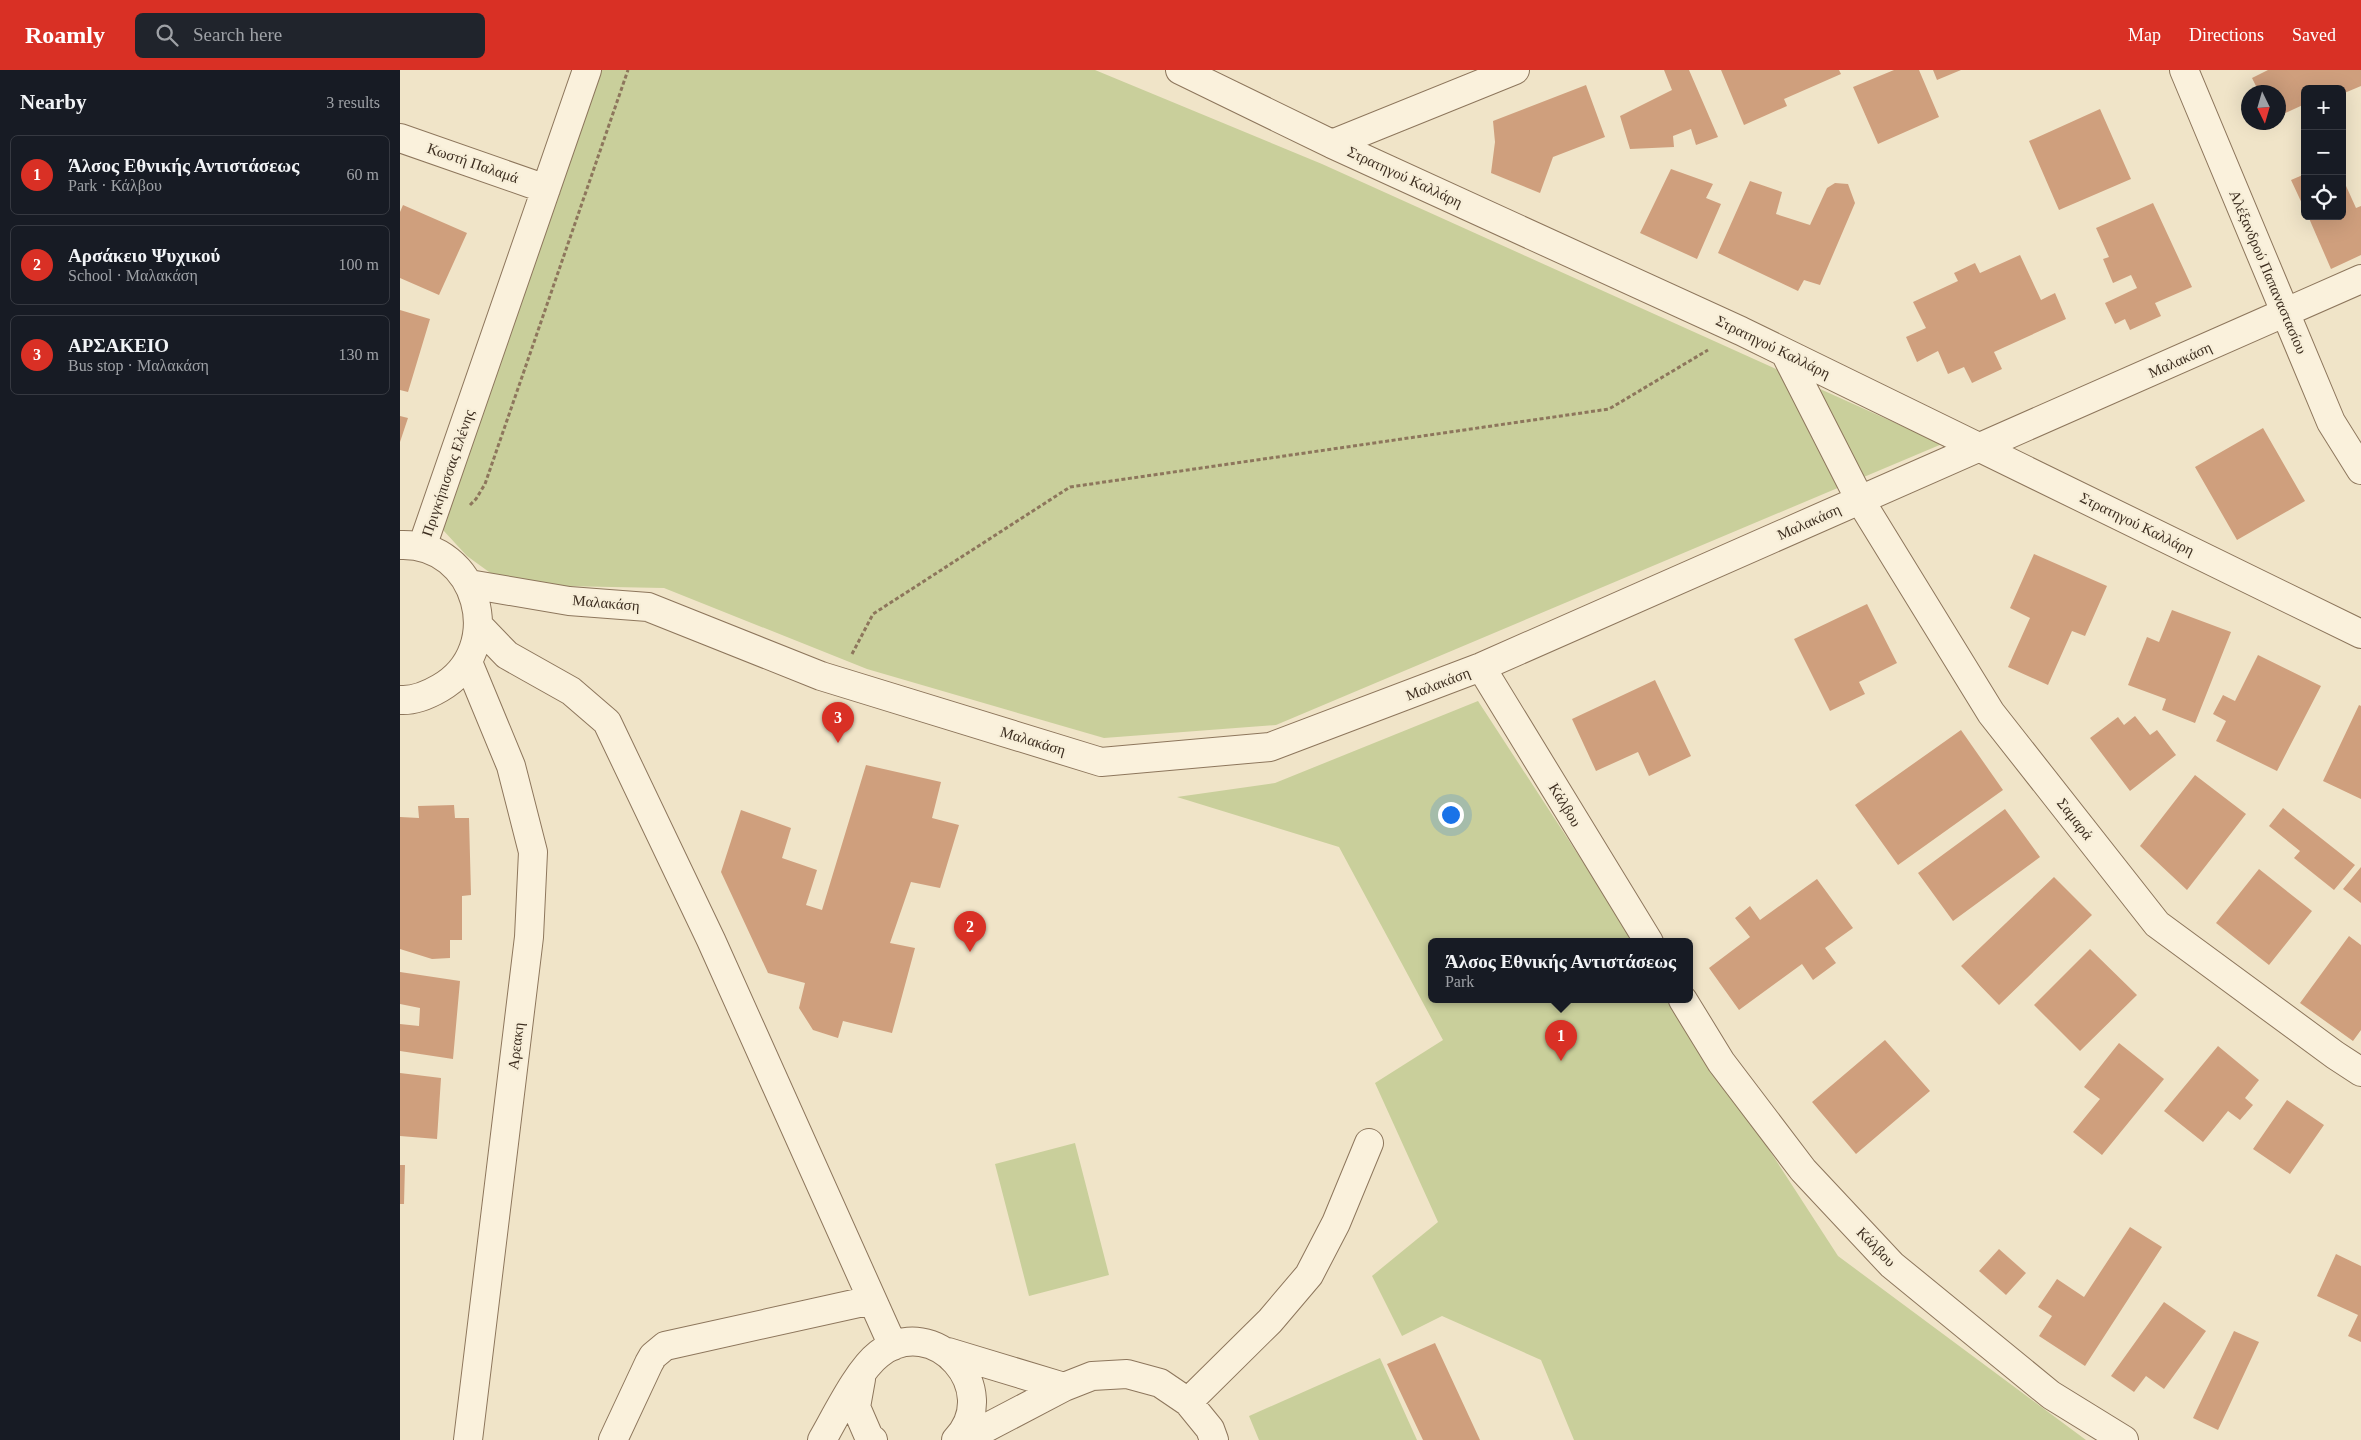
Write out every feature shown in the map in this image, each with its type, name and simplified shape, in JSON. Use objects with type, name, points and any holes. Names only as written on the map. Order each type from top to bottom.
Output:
[{"type":"street","name":"Πριγκήπισσας Ελένης","points":[[411,546],[546,189],[587,70]]},
{"type":"street","name":"Στρατηγού Καλλάρη","points":[[1180,70],[1332,144],[1741,331],[2361,634]]},
{"type":"street","points":[[1332,144],[1515,70]]},
{"type":"street","name":"Αλέξανδρού Παπαναστασίου","points":[[2184,70],[2331,422],[2361,470]]},
{"type":"street","name":"Κωστή Παλαμά","points":[[400,138],[546,189]]},
{"type":"street","name":"Μαλακάση","points":[[469,584],[569,601],[648,607],[837,681],[1102,762],[1270,747],[1481,667],[1962,454],[1983,448],[2361,279]]},
{"type":"street","name":"Σαμαρά","points":[[1785,353],[1860,500],[1991,714],[2157,924],[2335,1055],[2361,1072]]},
{"type":"street","points":[[400,700],[429,695],[452,682],[468,662],[476,644],[479,626],[477,604],[469,584],[449,561],[411,546]]},
{"type":"street","points":[[479,626],[507,655],[571,691],[607,722],[711,940],[893,1346]]},
{"type":"street","name":"Αρεακη","points":[[468,662],[510,766],[533,852],[529,937],[468,1440]]},
{"type":"street","name":"Κάλβου","points":[[1481,667],[1646,938]]},
{"type":"street","name":"Κάλβου","points":[[1686,1003],[1721,1062],[1803,1170],[1892,1265],[2051,1395],[2124,1440]]},
{"type":"street","points":[[1188,1402],[1270,1320],[1309,1275],[1336,1223],[1369,1143]]},
{"type":"street","points":[[613,1440],[649,1363],[653,1356],[665,1346],[872,1300]]},
{"type":"street","points":[[822,1440],[869,1363],[893,1346],[912,1342],[931,1344],[948,1352],[1064,1388]]},
{"type":"street","points":[[948,1352],[964,1371],[972,1394],[970,1418],[956,1440]]},
{"type":"street","points":[[963,1440],[1064,1388],[1092,1376],[1127,1374],[1160,1383],[1188,1402],[1210,1429],[1214,1440]]},
{"type":"street","points":[[861,1375],[856,1407],[869,1437],[873,1440]]},
{"type":"path","name":"Πριγκήπισσας Ελένης","points":[[467,508],[476,499],[485,484],[628,70]]},
{"type":"path","points":[[837,681],[873,614],[1070,487],[1609,408],[1741,331]]},
{"type":"green space","points":[[598,70],[1095,70],[1322,164],[1942,444],[1276,725],[1104,738],[867,669],[664,588],[507,585],[467,556],[443,530]]},
{"type":"green space","points":[[1478,701],[1632,938],[1428,938],[1428,1003],[1674,1003],[1838,1256],[2086,1440],[1574,1440],[1541,1360],[1442,1316],[1402,1336],[1372,1276],[1438,1222],[1375,1083],[1443,1040],[1339,847],[1177,797],[1275,783]]},
{"type":"green space","points":[[1075,1143],[1109,1275],[1029,1296],[995,1164]]},
{"type":"green space","points":[[1380,1358],[1417,1440],[1259,1440],[1249,1416]]},
{"type":"building","points":[[1664,70],[1689,70],[1718,137],[1696,145],[1691,129],[1673,136],[1674,147],[1630,149],[1620,116],[1672,90]]},
{"type":"building","points":[[1721,70],[1839,70],[1841,74],[1784,99],[1787,106],[1744,125]]},
{"type":"building","points":[[1894,70],[1919,70],[1939,117],[1878,144],[1853,87]]},
{"type":"building","points":[[1933,70],[1961,70],[1937,80]]},
{"type":"building","points":[[2268,70],[2361,70],[2361,86],[2346,92],[2346,85],[2301,85],[2301,106],[2286,113],[2286,85],[2256,85],[2252,78]]},
{"type":"building","points":[[1586,85],[1605,137],[1553,157],[1540,193],[1491,173],[1495,142],[1493,121]]},
{"type":"building","points":[[2100,109],[2131,179],[2059,210],[2029,141]]},
{"type":"building","points":[[1671,169],[1713,184],[1706,198],[1721,204],[1697,259],[1640,233]]},
{"type":"building","points":[[2301,176],[2301,201],[2291,180]]},
{"type":"building","points":[[1750,181],[1782,192],[1776,214],[1810,225],[1827,188],[1835,183],[1848,184],[1855,203],[1820,285],[1804,280],[1798,291],[1718,253]]},
{"type":"building","points":[[2346,186],[2356,208],[2361,206],[2361,255],[2331,269],[2310,220],[2346,220]]},
{"type":"building","points":[[2153,203],[2192,287],[2155,303],[2161,316],[2130,330],[2125,319],[2115,324],[2105,303],[2137,288],[2131,275],[2113,283],[2103,259],[2109,257],[2096,228]]},
{"type":"building","points":[[403,205],[467,233],[439,295],[400,278],[400,212]]},
{"type":"building","points":[[2020,255],[2041,300],[2055,293],[2066,319],[1994,352],[2002,369],[1972,383],[1964,367],[1948,374],[1938,351],[1917,362],[1906,337],[1926,328],[1913,302],[1958,281],[1954,273],[1975,263],[1980,273]]},
{"type":"building","points":[[400,310],[430,319],[408,392],[400,390]]},
{"type":"building","points":[[400,416],[408,418],[400,442]]},
{"type":"building","points":[[2263,428],[2305,501],[2237,540],[2195,467]]},
{"type":"building","points":[[2034,554],[2107,586],[2085,636],[2072,631],[2048,685],[2008,667],[2030,618],[2010,608]]},
{"type":"building","points":[[1867,604],[1897,663],[1859,682],[1865,694],[1830,711],[1794,639]]},
{"type":"building","points":[[2172,610],[2231,632],[2195,723],[2162,710],[2166,699],[2128,685],[2147,637],[2159,642]]},
{"type":"building","points":[[2258,655],[2321,686],[2277,771],[2216,741],[2226,721],[2213,714],[2223,695],[2235,701]]},
{"type":"building","points":[[1655,680],[1691,756],[1649,776],[1638,752],[1596,771],[1572,719]]},
{"type":"building","points":[[2359,705],[2361,706],[2361,799],[2323,781]]},
{"type":"building","points":[[2135,716],[2150,735],[2157,730],[2176,755],[2130,791],[2090,738],[2118,717],[2124,725]]},
{"type":"building","points":[[1961,730],[2003,790],[1898,865],[1855,805]]},
{"type":"building","points":[[866,765],[941,782],[932,818],[959,825],[940,888],[911,882],[890,943],[915,948],[892,1033],[843,1021],[838,1038],[813,1030],[799,1008],[805,983],[768,973],[721,872],[741,810],[791,828],[782,858],[817,870],[806,905],[822,910]]},
{"type":"building","points":[[2195,775],[2246,814],[2187,890],[2140,846]]},
{"type":"building","points":[[454,805],[455,818],[469,818],[471,895],[462,896],[462,940],[450,940],[450,958],[432,959],[400,949],[400,817],[419,818],[418,806]]},
{"type":"building","points":[[2283,808],[2355,865],[2334,890],[2294,858],[2300,851],[2269,826]]},
{"type":"building","points":[[2005,809],[2040,857],[1953,921],[1918,873]]},
{"type":"building","points":[[2361,867],[2361,903],[2343,889]]},
{"type":"building","points":[[2259,869],[2312,911],[2269,965],[2216,923]]},
{"type":"building","points":[[2054,877],[2092,915],[1999,1005],[1961,966]]},
{"type":"building","points":[[1817,879],[1853,928],[1825,948],[1836,963],[1813,980],[1802,964],[1739,1010],[1709,968],[1750,937],[1735,918],[1750,906],[1760,920]]},
{"type":"building","points":[[2349,936],[2361,945],[2361,1030],[2353,1041],[2300,1003]]},
{"type":"building","points":[[2090,949],[2137,995],[2080,1051],[2034,1005]]},
{"type":"building","points":[[400,972],[460,981],[453,1059],[400,1051],[400,1024],[419,1026],[420,1008],[400,1004]]},
{"type":"building","points":[[1885,1040],[1930,1091],[1856,1154],[1812,1102]]},
{"type":"building","points":[[2119,1043],[2164,1079],[2102,1155],[2073,1132],[2100,1099],[2084,1087]]},
{"type":"building","points":[[2218,1046],[2259,1080],[2245,1098],[2253,1105],[2240,1120],[2228,1111],[2203,1142],[2164,1111]]},
{"type":"building","points":[[400,1073],[441,1078],[437,1139],[400,1136]]},
{"type":"building","points":[[2287,1100],[2324,1125],[2290,1174],[2253,1149]]},
{"type":"building","points":[[400,1165],[405,1165],[404,1204],[400,1204]]},
{"type":"building","points":[[2130,1227],[2162,1247],[2085,1366],[2039,1336],[2052,1316],[2038,1307],[2057,1279],[2084,1297]]},
{"type":"building","points":[[1999,1249],[2026,1273],[2006,1295],[1979,1271]]},
{"type":"building","points":[[2336,1254],[2361,1266],[2361,1342],[2348,1336],[2358,1315],[2317,1296]]},
{"type":"building","points":[[2164,1302],[2206,1331],[2164,1389],[2146,1376],[2134,1392],[2111,1376]]},
{"type":"building","points":[[2234,1331],[2259,1342],[2218,1430],[2193,1418]]},
{"type":"building","points":[[1435,1343],[1480,1440],[1423,1440],[1387,1364]]},
{"type":"place","name":"ΑΡΣΑΚΕΙΟ","points":[[838,743]]},
{"type":"place","name":"Αρσάκειο Ψυχικού","points":[[970,952]]},
{"type":"place","name":"Άλσος Εθνικής Αντιστάσεως","points":[[1561,1061]]}]
